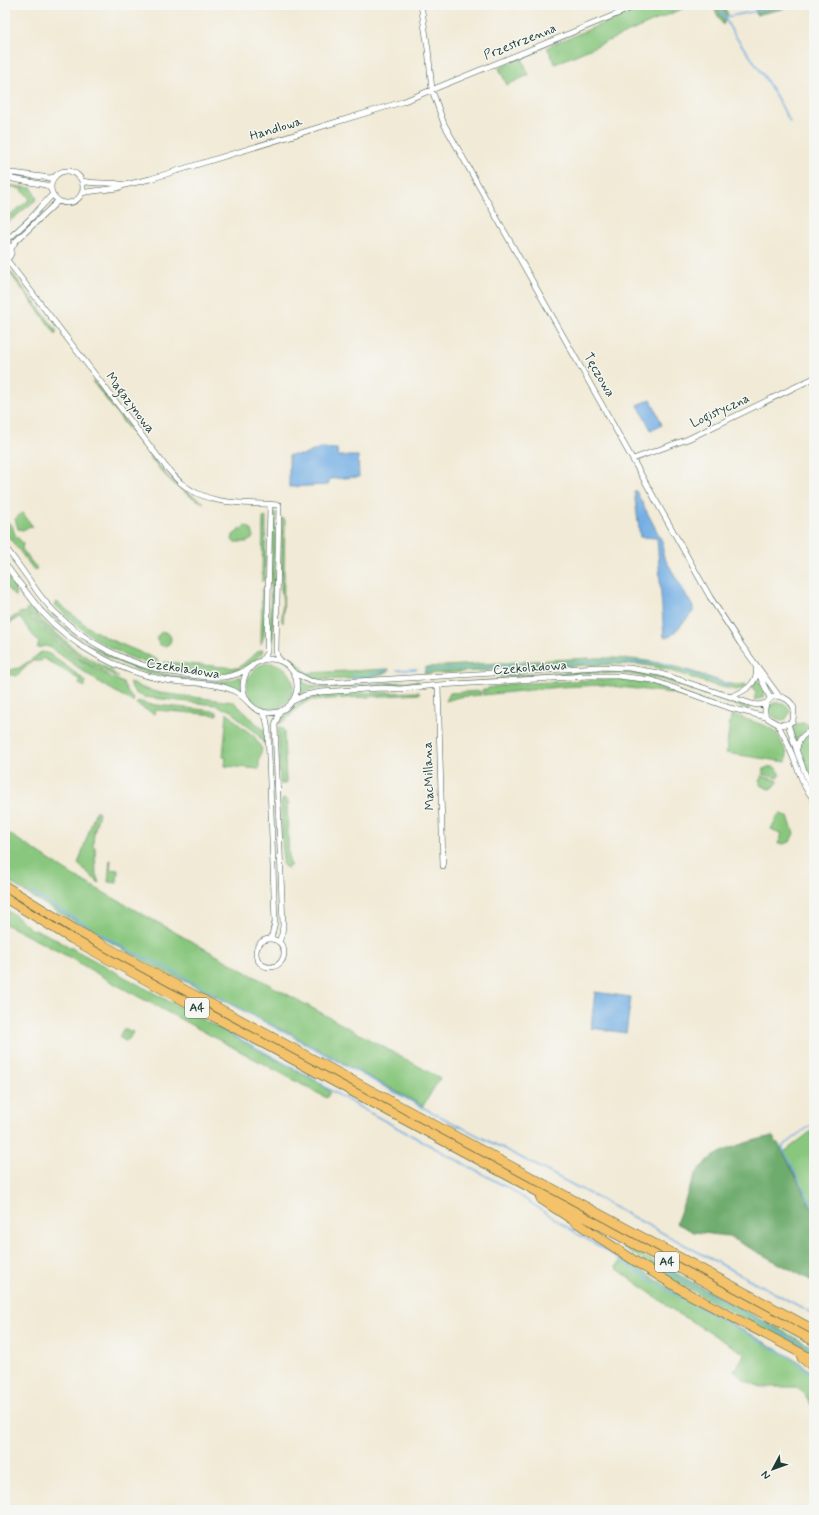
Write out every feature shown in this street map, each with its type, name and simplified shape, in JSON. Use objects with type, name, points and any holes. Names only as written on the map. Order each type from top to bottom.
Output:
[{"type":"highway","name":"A4","points":[[5,886],[76,930],[155,974],[814,1330]]},
{"type":"highway","name":"A4","points":[[5,898],[72,939],[814,1341]]},
{"type":"highway","points":[[520,1182],[538,1197],[658,1275],[768,1337],[814,1360]]},
{"type":"highway","points":[[791,1317],[814,1326]]},
{"type":"highway","points":[[768,1337],[814,1368]]},
{"type":"street","name":"Przestrzenna","points":[[432,90],[639,5]]},
{"type":"street","name":"Tęczowa","points":[[422,8],[432,90],[444,124],[710,597],[756,667],[779,696]]},
{"type":"street","name":"Handlowa","points":[[82,193],[118,188],[150,179],[402,102],[432,90]]},
{"type":"street","points":[[5,175],[13,174],[50,178],[61,172],[70,171],[82,181],[82,193],[76,200],[69,203],[58,201],[52,195],[51,189],[54,177]]},
{"type":"street","points":[[5,175],[13,179],[46,185],[51,189]]},
{"type":"street","name":"Handlowa","points":[[82,181],[94,183],[117,183],[125,185]]},
{"type":"street","points":[[11,249],[5,242],[40,209],[52,195]]},
{"type":"street","points":[[6,260],[10,256],[11,249],[15,242],[58,201]]},
{"type":"street","name":"Magazynowa","points":[[6,260],[166,467],[181,482],[193,491],[211,500],[229,503],[279,505],[276,650],[277,656],[281,661]]},
{"type":"street","name":"Logistyczna","points":[[633,459],[688,439],[814,378]]},
{"type":"street","points":[[270,505],[267,652],[261,660],[252,666],[245,676],[243,684],[244,693],[250,704],[261,711],[268,713],[280,711]]},
{"type":"street","name":"Czekoladowa","points":[[5,547],[39,594],[52,608],[73,628],[99,646],[148,666],[164,671],[188,675],[227,678],[239,674],[252,666]]},
{"type":"street","name":"Czekoladowa","points":[[5,564],[43,612],[55,624],[72,638],[104,658],[126,669],[149,676],[175,682],[225,688],[236,692],[250,704]]},
{"type":"street","points":[[261,660],[271,659],[281,661],[288,665],[296,677],[297,687],[296,693],[291,702],[280,711],[275,724],[283,925],[279,942]]},
{"type":"street","name":"Czekoladowa","points":[[293,672],[310,681],[323,683],[618,667],[659,673],[730,697],[756,704],[768,701]]},
{"type":"street","points":[[730,697],[750,687],[756,667]]},
{"type":"street","points":[[756,667],[768,701],[764,711],[766,717],[778,725],[787,742],[805,787],[814,799]]},
{"type":"street","name":"Czekoladowa","points":[[291,702],[312,692],[406,688],[588,676],[618,676],[652,680],[730,708],[766,717]]},
{"type":"street","name":"MacMillana","points":[[438,685],[444,866]]},
{"type":"street","points":[[768,701],[779,696],[788,700],[794,708],[793,721],[788,724],[778,725]]},
{"type":"street","points":[[261,711],[266,718],[268,725],[275,922],[271,938]]},
{"type":"street","points":[[788,724],[796,752],[814,799]]},
{"type":"street","points":[[796,752],[802,736],[814,730]]},
{"type":"street","points":[[271,797],[278,797]]},
{"type":"street","points":[[274,873],[281,873]]},
{"type":"street","points":[[271,938],[279,942],[285,951],[283,960],[276,966],[266,966],[258,959],[256,951],[263,941],[271,938]]},
{"type":"green space","points":[[647,5],[691,5],[555,64],[547,47]]},
{"type":"green space","points":[[712,5],[723,5],[728,14],[723,25]]},
{"type":"green space","points":[[799,5],[756,15],[755,6]]},
{"type":"green space","points":[[522,58],[529,75],[507,85],[499,68]]},
{"type":"green space","points":[[5,185],[32,188],[37,199],[5,225],[5,219],[30,199],[19,189]]},
{"type":"green space","points":[[10,271],[56,330],[56,334],[10,273]]},
{"type":"green space","points":[[92,381],[95,382],[142,446]]},
{"type":"green space","points":[[148,455],[151,456],[168,477],[178,486],[204,503],[187,494],[173,483]]},
{"type":"green space","points":[[274,512],[276,514],[273,644],[270,644],[272,514]]},
{"type":"green space","points":[[22,513],[33,527],[30,526],[23,530],[18,529],[15,519]]},
{"type":"green space","points":[[266,517],[265,578],[262,582],[263,518]]},
{"type":"green space","points":[[282,518],[285,520],[283,623],[283,600],[281,589]]},
{"type":"green space","points":[[7,522],[12,525],[15,535],[23,543],[22,549],[37,569],[34,570],[5,532],[5,523]]},
{"type":"green space","points":[[245,526],[252,531],[252,539],[247,542],[234,542],[232,540],[233,535]]},
{"type":"green space","points":[[5,574],[14,588],[16,594],[15,597],[5,585]]},
{"type":"green space","points":[[262,589],[265,593],[264,636],[261,644]]},
{"type":"green space","points":[[57,602],[88,627],[107,638],[158,660],[159,666],[130,657],[102,643],[65,615],[54,604]]},
{"type":"green space","points":[[28,609],[33,611],[78,652],[112,671],[119,678],[80,659],[25,611]]},
{"type":"green space","points":[[48,610],[76,636],[73,634],[47,611]]},
{"type":"green space","points":[[24,612],[76,658],[123,683],[133,699],[133,702],[97,681],[51,648],[46,646],[37,648],[39,643],[19,617],[5,626],[5,623],[19,613]]},
{"type":"green space","points":[[164,632],[169,634],[171,639],[169,644],[164,646],[159,644],[157,639],[159,634]]},
{"type":"green space","points":[[79,639],[122,660],[165,674],[188,679],[209,681],[227,681],[241,676],[241,691],[232,687],[214,683],[169,678],[152,674],[118,662]]},
{"type":"green space","points":[[260,650],[263,650],[258,658],[241,669],[232,672],[214,674],[205,673],[167,666],[163,662],[238,668]]},
{"type":"green space","points":[[279,651],[294,659],[307,673],[389,669],[389,671],[371,678],[319,680],[308,676],[290,664],[285,660]]},
{"type":"green space","points":[[41,652],[48,653],[81,677],[85,682],[85,687],[79,684],[80,680],[43,658],[41,661],[30,661]]},
{"type":"green space","points":[[590,658],[590,660],[593,658],[622,658],[648,661],[688,670],[718,681],[735,685],[745,684],[747,686],[736,690],[713,685],[666,669],[638,664],[588,665],[424,674],[426,667]]},
{"type":"green space","points":[[29,661],[31,662],[17,676],[6,674],[6,671],[19,668]]},
{"type":"green space","points":[[266,663],[274,663],[283,667],[289,673],[293,686],[289,699],[283,705],[274,709],[266,709],[257,705],[251,699],[247,690],[247,682],[251,673],[257,667]]},
{"type":"green space","points":[[619,671],[655,675],[750,707],[749,710],[663,680],[630,674],[594,673],[500,677],[510,675]]},
{"type":"green space","points":[[757,677],[765,694],[762,698],[754,700],[756,692],[752,687]]},
{"type":"green space","points":[[616,679],[654,684],[726,709],[717,709],[672,693],[602,685],[559,687],[483,695],[482,690],[488,690],[488,688],[509,684]]},
{"type":"green space","points":[[300,680],[309,685],[321,687],[419,681],[419,683],[312,689],[299,695]]},
{"type":"green space","points":[[129,682],[145,689],[160,693],[234,702],[265,730],[264,744],[257,733],[242,722],[231,710],[221,708],[216,705],[144,697],[135,693]]},
{"type":"green space","points":[[480,691],[481,695],[459,697],[446,701],[450,693]]},
{"type":"green space","points":[[419,692],[419,694],[311,700],[301,705],[286,719],[278,724],[283,714],[301,702],[315,696],[352,693]]},
{"type":"green space","points":[[138,701],[147,704],[215,711],[217,712],[217,715],[155,710],[154,714],[136,704]]},
{"type":"green space","points":[[777,702],[783,703],[791,711],[786,719],[778,719],[767,712],[770,705]]},
{"type":"green space","points":[[227,713],[254,736],[262,749],[259,769],[225,766],[226,757],[223,757]]},
{"type":"green space","points":[[732,714],[766,726],[776,732],[787,753],[786,762],[726,753]]},
{"type":"green space","points":[[803,723],[814,727],[801,734],[796,742],[792,729],[796,724]]},
{"type":"green space","points":[[278,727],[281,727],[285,732],[286,784],[280,784]]},
{"type":"green space","points":[[814,733],[814,786],[801,756],[800,748],[801,741],[806,736]]},
{"type":"green space","points":[[774,767],[777,769],[780,774],[778,778],[762,774],[764,769]]},
{"type":"green space","points":[[761,776],[779,781],[774,787],[769,789],[760,785]]},
{"type":"green space","points":[[283,799],[286,799],[289,802],[287,806],[289,861],[291,865],[287,868],[283,865],[281,803]]},
{"type":"green space","points":[[96,810],[99,813],[94,832],[93,846],[95,847],[96,874],[99,883],[78,864]]},
{"type":"green space","points":[[781,814],[788,817],[794,833],[790,842],[778,844],[782,834],[771,829],[778,815]]},
{"type":"green space","points":[[5,831],[74,876],[440,1078],[423,1106],[291,1033],[282,1030],[140,959],[34,898],[5,879]]},
{"type":"green space","points":[[110,860],[110,869],[118,870],[117,883],[108,882]]},
{"type":"green space","points":[[5,909],[31,929],[44,933],[319,1083],[330,1092],[327,1098],[115,984],[67,956],[5,924]]},
{"type":"green space","points":[[126,1029],[133,1032],[129,1039],[125,1041],[119,1037],[122,1031]]},
{"type":"green space","points":[[814,1129],[814,1213],[784,1152]]},
{"type":"green space","points":[[772,1136],[780,1146],[814,1213],[814,1282],[727,1236],[694,1232],[676,1223],[693,1180],[702,1166],[710,1159],[730,1148]]},
{"type":"green space","points":[[456,1141],[814,1334],[814,1337],[455,1143]]},
{"type":"green space","points":[[609,1237],[814,1348],[814,1357],[680,1284]]},
{"type":"green space","points":[[621,1258],[691,1301],[800,1362],[814,1374],[814,1409],[804,1393],[795,1387],[761,1387],[746,1381],[734,1371],[745,1354],[676,1312],[616,1268]]},
{"type":"water","points":[[651,399],[662,425],[651,430],[638,405]]},
{"type":"water","points":[[320,448],[337,449],[338,456],[358,456],[359,477],[330,479],[328,485],[289,487],[289,455],[304,455]]},
{"type":"water","points":[[634,491],[636,491],[663,543],[663,555],[693,607],[693,612],[671,636],[668,637],[664,637],[657,538],[640,537]]},
{"type":"water","points":[[595,992],[631,997],[626,1033],[591,1028]]},
{"type":"waterway","points":[[717,5],[725,17],[789,5]]},
{"type":"waterway","points":[[725,17],[735,36],[766,80],[790,122]]},
{"type":"waterway","points":[[425,669],[604,661],[661,663],[730,686]]},
{"type":"waterway","points":[[397,670],[417,669]]},
{"type":"waterway","points":[[351,676],[369,675],[388,670]]},
{"type":"waterway","points":[[30,892],[133,953],[158,963],[283,1032],[291,1034],[295,1038],[422,1107],[545,1170],[814,1314]]},
{"type":"waterway","points":[[218,1027],[321,1083],[325,1087],[361,1108],[510,1189],[663,1288],[788,1356],[814,1376]]},
{"type":"waterway","points":[[814,1123],[782,1147],[814,1209]]},
{"type":"waterway","points":[[653,1264],[814,1351]]}]
